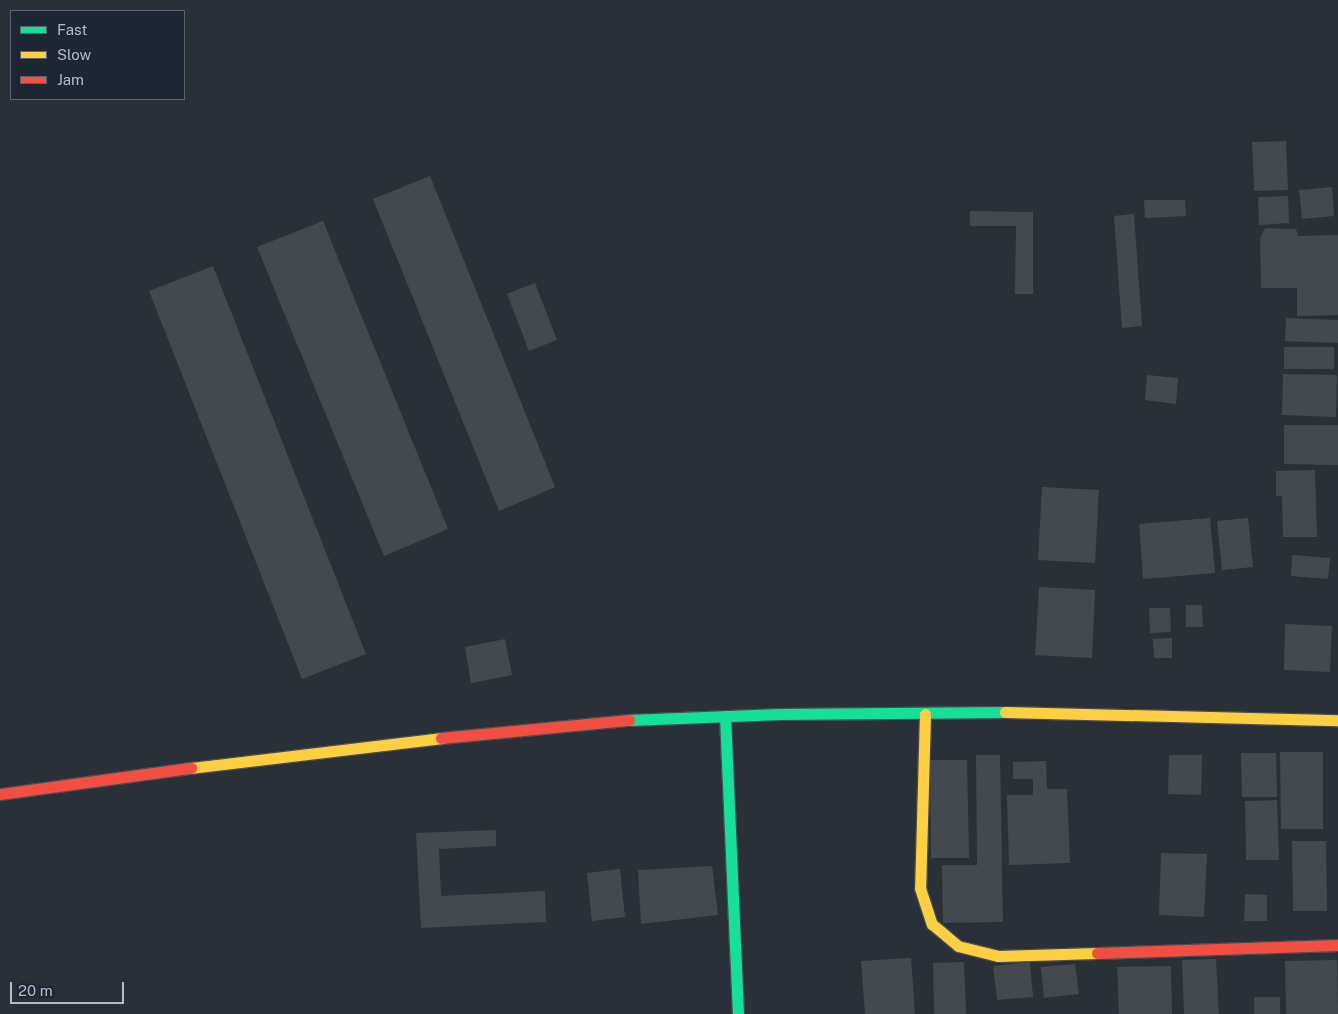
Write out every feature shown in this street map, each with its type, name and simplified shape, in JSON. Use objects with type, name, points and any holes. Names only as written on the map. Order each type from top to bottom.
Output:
[{"type":"street","points":[[0,794],[426,738],[606,721],[725,716],[1078,711],[1338,720]]},
{"type":"street","points":[[925,714],[920,888],[932,924],[958,946],[998,956],[1338,946]]},
{"type":"street","points":[[725,716],[738,1014]]},
{"type":"building","points":[[1286,141],[1288,190],[1254,191],[1252,142]]},
{"type":"building","points":[[430,176],[555,487],[499,511],[373,199]]},
{"type":"building","points":[[1332,187],[1334,216],[1302,219],[1299,190]]},
{"type":"building","points":[[1288,196],[1289,223],[1259,225],[1258,197]]},
{"type":"building","points":[[1144,200],[1185,200],[1186,216],[1145,218]]},
{"type":"building","points":[[970,211],[1033,212],[1033,294],[1015,294],[1016,226],[970,226]]},
{"type":"building","points":[[1134,214],[1142,326],[1122,328],[1114,216]]},
{"type":"building","points":[[323,221],[448,529],[384,556],[257,247]]},
{"type":"building","points":[[1265,228],[1296,229],[1298,236],[1338,235],[1338,315],[1297,316],[1297,288],[1261,288],[1260,238]]},
{"type":"building","points":[[213,266],[366,654],[302,679],[149,291]]},
{"type":"building","points":[[535,283],[557,340],[529,351],[507,294]]},
{"type":"building","points":[[1286,318],[1338,320],[1338,343],[1285,341]]},
{"type":"building","points":[[1284,347],[1334,347],[1334,369],[1284,369]]},
{"type":"building","points":[[1283,374],[1337,375],[1336,417],[1282,415]]},
{"type":"building","points":[[1147,375],[1178,378],[1176,404],[1145,400]]},
{"type":"building","points":[[1284,425],[1338,425],[1338,465],[1284,464]]},
{"type":"building","points":[[1315,470],[1317,537],[1283,537],[1282,496],[1276,496],[1276,471]]},
{"type":"building","points":[[1042,487],[1099,490],[1095,563],[1038,560]]},
{"type":"building","points":[[1210,518],[1215,573],[1143,579],[1139,524]]},
{"type":"building","points":[[1248,518],[1253,567],[1222,570],[1217,521]]},
{"type":"building","points":[[1292,555],[1330,558],[1328,579],[1291,576]]},
{"type":"building","points":[[1039,587],[1095,590],[1092,658],[1035,655]]},
{"type":"building","points":[[1186,605],[1202,605],[1203,627],[1186,627]]},
{"type":"building","points":[[1149,608],[1170,608],[1171,632],[1150,633]]},
{"type":"building","points":[[1285,624],[1332,626],[1330,672],[1284,670]]},
{"type":"building","points":[[1172,638],[1172,658],[1154,658],[1153,639]]},
{"type":"building","points":[[505,639],[512,675],[471,683],[465,647]]},
{"type":"building","points":[[1280,752],[1323,752],[1323,829],[1281,829]]},
{"type":"building","points":[[1241,753],[1276,753],[1277,797],[1242,797]]},
{"type":"building","points":[[976,755],[1000,755],[1003,922],[943,923],[942,865],[977,865]]},
{"type":"building","points":[[1169,755],[1202,755],[1201,795],[1168,794]]},
{"type":"building","points":[[930,760],[967,760],[969,858],[931,858]]},
{"type":"building","points":[[1046,761],[1047,789],[1067,789],[1070,863],[1009,865],[1007,795],[1033,795],[1033,779],[1013,779],[1013,762]]},
{"type":"building","points":[[1277,800],[1279,860],[1246,860],[1245,801]]},
{"type":"building","points":[[496,830],[496,846],[439,849],[441,896],[545,891],[546,922],[421,928],[416,833]]},
{"type":"building","points":[[1292,841],[1326,841],[1327,911],[1293,911]]},
{"type":"building","points":[[1161,853],[1207,854],[1204,917],[1159,915]]},
{"type":"building","points":[[712,866],[718,915],[641,924],[638,870]]},
{"type":"building","points":[[620,869],[625,917],[592,921],[587,873]]},
{"type":"building","points":[[1245,894],[1267,895],[1267,921],[1244,921]]},
{"type":"building","points":[[911,958],[915,1014],[865,1014],[861,961]]},
{"type":"building","points":[[1216,959],[1219,1014],[1184,1014],[1182,960]]},
{"type":"building","points":[[1337,960],[1338,1014],[1286,1014],[1285,961]]},
{"type":"building","points":[[964,962],[966,1014],[934,1014],[933,963]]},
{"type":"building","points":[[1030,962],[1033,997],[997,1000],[993,966]]},
{"type":"building","points":[[1075,964],[1079,994],[1044,998],[1041,967]]},
{"type":"building","points":[[1171,966],[1172,1014],[1119,1014],[1117,967]]},
{"type":"building","points":[[1254,997],[1280,997],[1280,1014],[1254,1014]]},
{"type":"traffic: fast","points":[[629,720],[780,714],[1005,712]]},
{"type":"traffic: fast","points":[[725,716],[738,1014]]},
{"type":"traffic: slow","points":[[1005,712],[1338,720]]},
{"type":"traffic: slow","points":[[925,714],[920,888],[932,924],[958,946],[998,956],[1097,953]]},
{"type":"traffic: slow","points":[[191,768],[441,738]]},
{"type":"traffic: jam","points":[[441,738],[629,720]]},
{"type":"traffic: jam","points":[[0,794],[191,768]]},
{"type":"traffic: jam","points":[[1097,953],[1338,945]]}]
